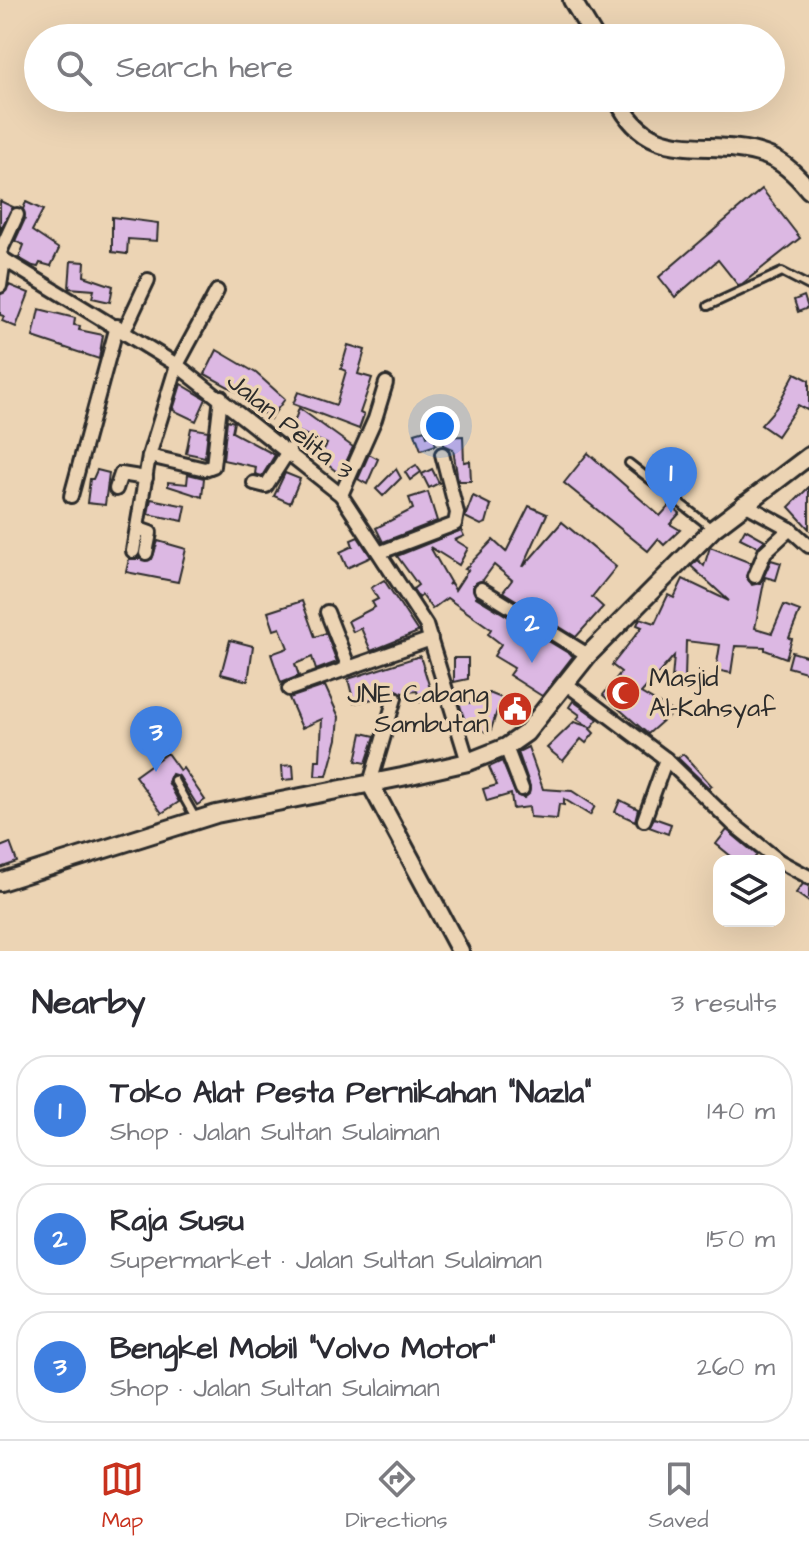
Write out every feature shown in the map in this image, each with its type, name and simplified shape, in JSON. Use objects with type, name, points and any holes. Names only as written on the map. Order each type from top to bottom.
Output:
[{"type":"main road","points":[[572,0],[587,24]]},
{"type":"main road","points":[[626,112],[635,125],[655,140],[675,147],[754,151],[768,155],[798,176],[809,190]]},
{"type":"main road","points":[[0,882],[196,820],[468,762],[506,747],[526,733],[588,655],[713,529],[743,503],[809,456]]},
{"type":"main road","points":[[370,783],[460,951]]},
{"type":"street","points":[[0,286],[1,256],[17,215]]},
{"type":"street","name":"Jalan Pelita 3","points":[[1,256],[177,365],[289,450],[341,495],[381,552],[431,639],[468,762]]},
{"type":"street","points":[[71,496],[121,328],[148,280]]},
{"type":"street","points":[[139,552],[149,456],[177,365],[217,291]]},
{"type":"street","points":[[341,495],[375,419],[386,383]]},
{"type":"street","points":[[149,456],[205,469],[213,466],[221,397]]},
{"type":"street","points":[[254,483],[266,486],[271,483],[289,450]]},
{"type":"street","points":[[381,552],[455,524],[457,513],[442,454]]},
{"type":"street","points":[[116,489],[121,474],[146,478]]},
{"type":"street","points":[[743,503],[790,529],[809,546]]},
{"type":"street","points":[[755,576],[765,552],[790,529]]},
{"type":"street","points":[[481,589],[588,655]]},
{"type":"street","points":[[327,612],[349,668]]},
{"type":"street","points":[[289,689],[431,639]]},
{"type":"street","points":[[565,683],[666,759],[733,824],[772,855]]},
{"type":"street","points":[[370,783],[395,698]]},
{"type":"street","points":[[506,747],[522,789]]},
{"type":"street","points":[[644,820],[666,759]]},
{"type":"street","points":[[785,864],[809,877]]},
{"type":"lane","points":[[708,306],[782,272],[809,286]]},
{"type":"lane","points":[[629,463],[713,529]]},
{"type":"lane","points":[[174,780],[196,820]]},
{"type":"building","points":[[762,189],[800,238],[742,284],[738,285],[718,260],[675,297],[659,277]]},
{"type":"building","points":[[0,201],[13,207],[0,230]]},
{"type":"building","points":[[26,202],[43,210],[32,231],[59,249],[51,266],[40,263],[38,267],[33,266],[19,258],[24,245],[15,241],[25,219],[23,209]]},
{"type":"building","points":[[112,217],[158,223],[157,241],[128,239],[127,254],[112,252]]},
{"type":"building","points":[[71,261],[85,262],[84,276],[113,286],[110,302],[92,298],[94,290],[69,288]]},
{"type":"building","points":[[9,285],[29,293],[16,327],[2,321],[4,316],[0,315],[0,295]]},
{"type":"building","points":[[804,296],[808,308],[798,312],[794,300]]},
{"type":"building","points":[[39,309],[75,318],[74,325],[80,326],[79,330],[103,335],[99,359],[33,337]]},
{"type":"building","points":[[348,345],[365,350],[358,374],[372,378],[360,413],[364,415],[359,429],[293,404],[298,392],[336,405],[346,371],[341,369]]},
{"type":"building","points":[[217,350],[256,373],[285,399],[270,419],[236,391],[205,374]]},
{"type":"building","points":[[795,373],[809,380],[809,411],[798,405],[777,436],[761,425],[776,408]]},
{"type":"building","points":[[181,384],[206,399],[196,421],[173,410]]},
{"type":"building","points":[[299,408],[353,447],[342,471],[337,472],[319,458],[327,444],[292,429]]},
{"type":"building","points":[[227,420],[234,422],[232,432],[275,455],[262,476],[255,474],[256,467],[223,460]]},
{"type":"building","points":[[191,428],[208,431],[205,457],[186,453]]},
{"type":"building","points":[[425,430],[427,436],[432,434],[436,445],[421,450],[415,433]]},
{"type":"building","points":[[463,436],[464,462],[470,461],[471,481],[458,481],[453,449],[444,445],[444,437]]},
{"type":"building","points":[[588,453],[660,516],[670,505],[680,513],[670,524],[680,530],[664,545],[658,539],[648,551],[564,483]]},
{"type":"building","points":[[369,454],[378,459],[367,484],[358,479]]},
{"type":"building","points":[[416,465],[421,472],[410,480],[405,472]]},
{"type":"building","points":[[396,469],[401,478],[383,496],[376,489]]},
{"type":"building","points":[[432,469],[439,483],[429,488],[422,474]]},
{"type":"building","points":[[97,470],[109,473],[105,505],[87,503],[90,479]]},
{"type":"building","points":[[285,473],[300,479],[290,503],[274,496]]},
{"type":"building","points":[[188,474],[204,478],[202,497],[168,486],[168,482],[187,484]]},
{"type":"building","points":[[809,487],[809,529],[789,507]]},
{"type":"building","points":[[428,492],[437,521],[383,542],[376,528],[413,509],[409,498]]},
{"type":"building","points":[[473,496],[491,505],[486,523],[481,525],[465,517]]},
{"type":"building","points":[[151,499],[186,506],[183,521],[148,514]]},
{"type":"building","points":[[529,506],[547,514],[523,567],[562,522],[616,567],[592,597],[603,607],[576,637],[503,592],[512,580],[494,565],[483,580],[473,585],[476,597],[573,656],[542,696],[509,675],[514,668],[494,656],[501,644],[488,634],[491,629],[447,598],[432,609],[422,595],[419,598],[413,589],[418,585],[397,556],[461,530],[464,536],[455,540],[468,548],[459,565],[430,547],[450,582],[448,585],[451,583],[455,590],[468,570],[465,569],[493,540],[506,552]]},
{"type":"building","points":[[745,529],[765,540],[758,547],[740,538]]},
{"type":"building","points":[[358,537],[371,557],[347,568],[340,552],[353,546],[351,540]]},
{"type":"building","points":[[158,541],[186,549],[178,582],[126,572],[129,559],[152,559]]},
{"type":"building","points":[[710,547],[751,563],[746,576],[752,585],[761,583],[771,560],[781,563],[776,580],[765,577],[755,628],[772,633],[784,605],[800,611],[789,638],[792,639],[786,658],[765,650],[765,647],[735,646],[731,673],[716,670],[720,645],[686,641],[685,679],[672,679],[674,656],[641,693],[673,712],[648,734],[603,695],[621,672],[612,665],[642,627],[637,625],[640,618],[655,623],[668,595],[674,598],[683,579],[729,601],[691,566],[698,560],[704,566]]},
{"type":"building","points":[[384,580],[418,632],[371,651],[361,628],[353,632],[348,621],[375,607],[372,602],[378,599],[371,588]]},
{"type":"building","points":[[302,601],[315,637],[326,633],[337,662],[316,670],[312,657],[295,664],[299,676],[281,683],[271,654],[288,648],[280,628],[274,630],[268,612]]},
{"type":"building","points":[[230,640],[253,646],[248,681],[221,674]]},
{"type":"building","points":[[792,652],[809,657],[809,673],[788,667]]},
{"type":"building","points":[[420,656],[433,698],[420,702],[417,691],[402,693],[394,689],[386,696],[354,703],[348,679]]},
{"type":"building","points":[[454,658],[468,658],[468,679],[454,682]]},
{"type":"building","points":[[325,686],[339,717],[337,739],[327,776],[315,776],[316,760],[320,760],[322,719],[302,728],[289,698]]},
{"type":"building","points":[[489,693],[522,706],[519,716],[497,711],[490,733],[474,728],[468,731],[459,702],[485,704]]},
{"type":"building","points":[[573,701],[598,719],[590,729],[594,733],[586,743],[581,739],[563,761],[547,748],[574,722],[590,727],[577,719],[580,715],[569,707]]},
{"type":"building","points":[[362,733],[375,736],[366,763],[356,761]]},
{"type":"building","points":[[528,747],[543,789],[572,791],[595,806],[590,815],[564,799],[564,805],[559,804],[557,819],[530,817],[529,807],[513,809],[511,794],[487,801],[483,789],[497,785],[489,767],[502,761],[516,795],[524,798],[529,794],[530,786],[518,752]]},
{"type":"building","points":[[167,753],[180,771],[183,768],[205,800],[197,805],[179,776],[172,774],[168,782],[179,802],[162,813],[135,776]]},
{"type":"building","points":[[683,754],[712,786],[709,788],[678,758]]},
{"type":"building","points":[[293,765],[294,779],[283,780],[282,766]]},
{"type":"building","points":[[620,800],[638,809],[635,821],[615,812]]},
{"type":"building","points":[[654,818],[671,824],[668,834],[649,827]]},
{"type":"building","points":[[727,830],[757,855],[730,855],[716,844]]},
{"type":"building","points":[[10,843],[17,862],[0,868],[0,847]]},
{"type":"building","points":[[803,884],[809,886],[809,902],[796,893]]},
{"type":"place","name":"Toko Alat Pesta Pernikahan \"Nazla\"","points":[[671,513]]},
{"type":"place","name":"Raja Susu","points":[[532,663]]},
{"type":"place","name":"Masjid Al-Kahsyaf","points":[[623,693]]},
{"type":"place","name":"JNE Cabang Sambutan","points":[[515,709]]},
{"type":"place","name":"Bengkel Mobil \"Volvo Motor\"","points":[[156,772]]}]
